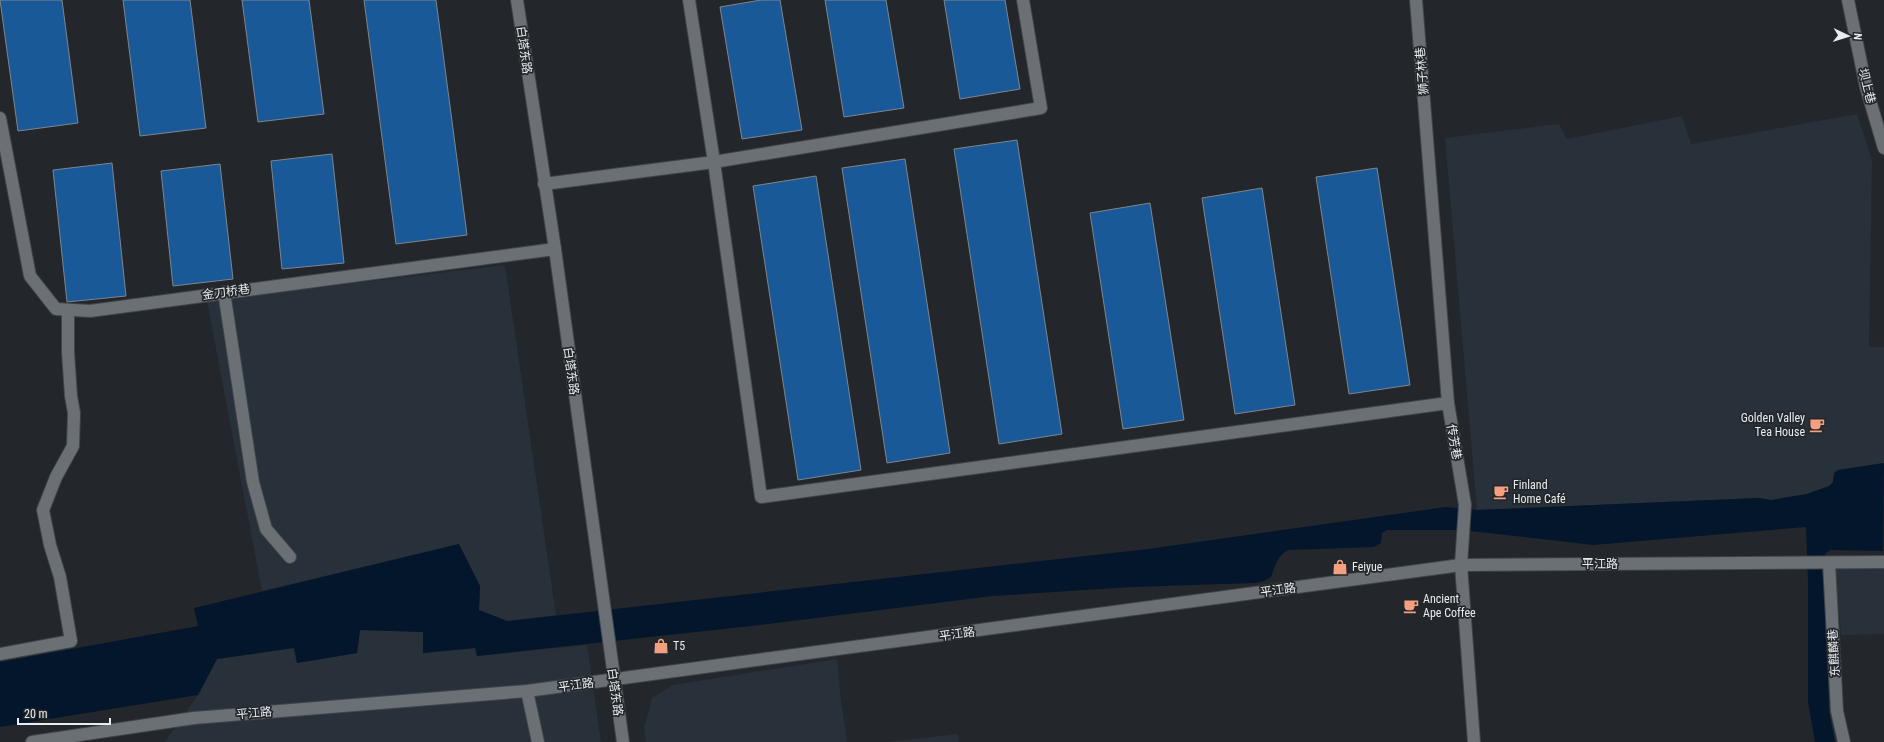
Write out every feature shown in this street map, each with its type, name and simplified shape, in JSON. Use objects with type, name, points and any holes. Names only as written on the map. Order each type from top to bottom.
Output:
[{"type":"street","name":"白塔东路","points":[[517,0],[555,249],[622,742]]},
{"type":"street","points":[[689,0],[714,162],[761,497],[1448,403]]},
{"type":"street","points":[[544,184],[714,162],[1041,108],[1023,0]]},
{"type":"street","name":"狮子林巷","points":[[1416,0],[1427,142]]},
{"type":"street","name":"坝上巷","points":[[1848,0],[1866,87],[1884,148]]},
{"type":"street","name":"金刀桥巷","points":[[0,118],[3,160],[30,276],[56,309],[90,311],[555,249]]},
{"type":"street","name":"传芳巷","points":[[1427,142],[1448,403],[1465,505],[1461,565],[1474,742]]},
{"type":"street","points":[[224,292],[253,482],[266,529],[290,557]]},
{"type":"street","points":[[0,654],[71,641],[60,577],[50,545],[43,510],[56,477],[73,446],[74,413],[71,396],[68,352],[68,310]]},
{"type":"street","name":"平江路","points":[[32,742],[194,718],[527,691],[1461,565],[1884,562]]},
{"type":"street","name":"东麒麟巷","points":[[1828,563],[1837,712],[1844,742]]},
{"type":"street","points":[[527,691],[538,742]]},
{"type":"shaded area","points":[[1857,114],[1872,160],[1869,347],[1884,347],[1884,463],[1838,470],[1834,473],[1833,482],[1829,486],[1807,494],[1771,500],[1759,498],[1477,510],[1445,138],[1559,124],[1567,139],[1682,116],[1691,144]]},
{"type":"shaded area","points":[[505,265],[556,615],[507,621],[479,610],[480,586],[459,544],[262,591],[207,301]]},
{"type":"shaded area","points":[[1835,569],[1884,569],[1884,634],[1841,635]]},
{"type":"shaded area","points":[[360,630],[424,632],[423,653],[476,648],[477,656],[587,645],[601,742],[165,742],[198,695],[217,659],[294,648],[297,663],[357,653]]},
{"type":"shaded area","points":[[837,659],[847,742],[646,742],[644,728],[652,698],[673,685]]},
{"type":"shaded area","points":[[958,734],[959,742],[886,742]]},
{"type":"water","points":[[1884,463],[1883,551],[1830,550],[1825,554],[1829,712],[1835,742],[1815,742],[1808,702],[1808,582],[1806,527],[1593,545],[1462,530],[1387,530],[1382,533],[1381,543],[1374,547],[1288,550],[1279,558],[1271,577],[1264,581],[1255,583],[1132,587],[993,596],[751,626],[477,656],[475,648],[423,653],[423,632],[360,630],[357,653],[297,663],[294,648],[217,659],[198,695],[0,727],[0,662],[198,626],[194,608],[459,544],[480,586],[479,610],[507,621],[1148,549],[1446,507],[1477,510],[1759,498],[1771,500],[1807,494],[1829,486],[1833,482],[1834,473],[1838,470]]},
{"type":"building","points":[[0,0],[62,0],[78,123],[18,131]]},
{"type":"building","points":[[123,0],[190,0],[206,128],[140,136]]},
{"type":"building","points":[[242,0],[309,0],[324,114],[258,122]]},
{"type":"building","points":[[364,0],[436,0],[467,235],[396,244]]},
{"type":"building","points":[[761,0],[780,0],[802,130],[742,139],[720,7]]},
{"type":"building","points":[[825,0],[886,0],[904,108],[844,117]]},
{"type":"building","points":[[944,0],[1005,0],[1020,89],[960,99]]},
{"type":"building","points":[[1017,140],[1062,434],[999,444],[954,149]]},
{"type":"building","points":[[332,154],[344,263],[282,269],[271,161]]},
{"type":"building","points":[[905,159],[950,453],[887,463],[842,168]]},
{"type":"building","points":[[112,163],[126,296],[67,302],[53,170]]},
{"type":"building","points":[[220,164],[233,279],[173,286],[161,171]]},
{"type":"building","points":[[1377,168],[1410,385],[1349,394],[1316,177]]},
{"type":"building","points":[[816,176],[861,470],[798,480],[753,186]]},
{"type":"building","points":[[1262,188],[1295,405],[1235,414],[1202,198]]},
{"type":"building","points":[[1150,203],[1184,420],[1123,429],[1090,213]]},
{"type":"place","name":"Golden Valley Tea House","points":[[1817,425]]},
{"type":"place","name":"Finland Home Café","points":[[1501,492]]},
{"type":"place","name":"Feiyue","points":[[1340,567]]},
{"type":"place","name":"Ancient Ape Coffee","points":[[1411,606]]},
{"type":"place","name":"T5","points":[[661,646]]}]
